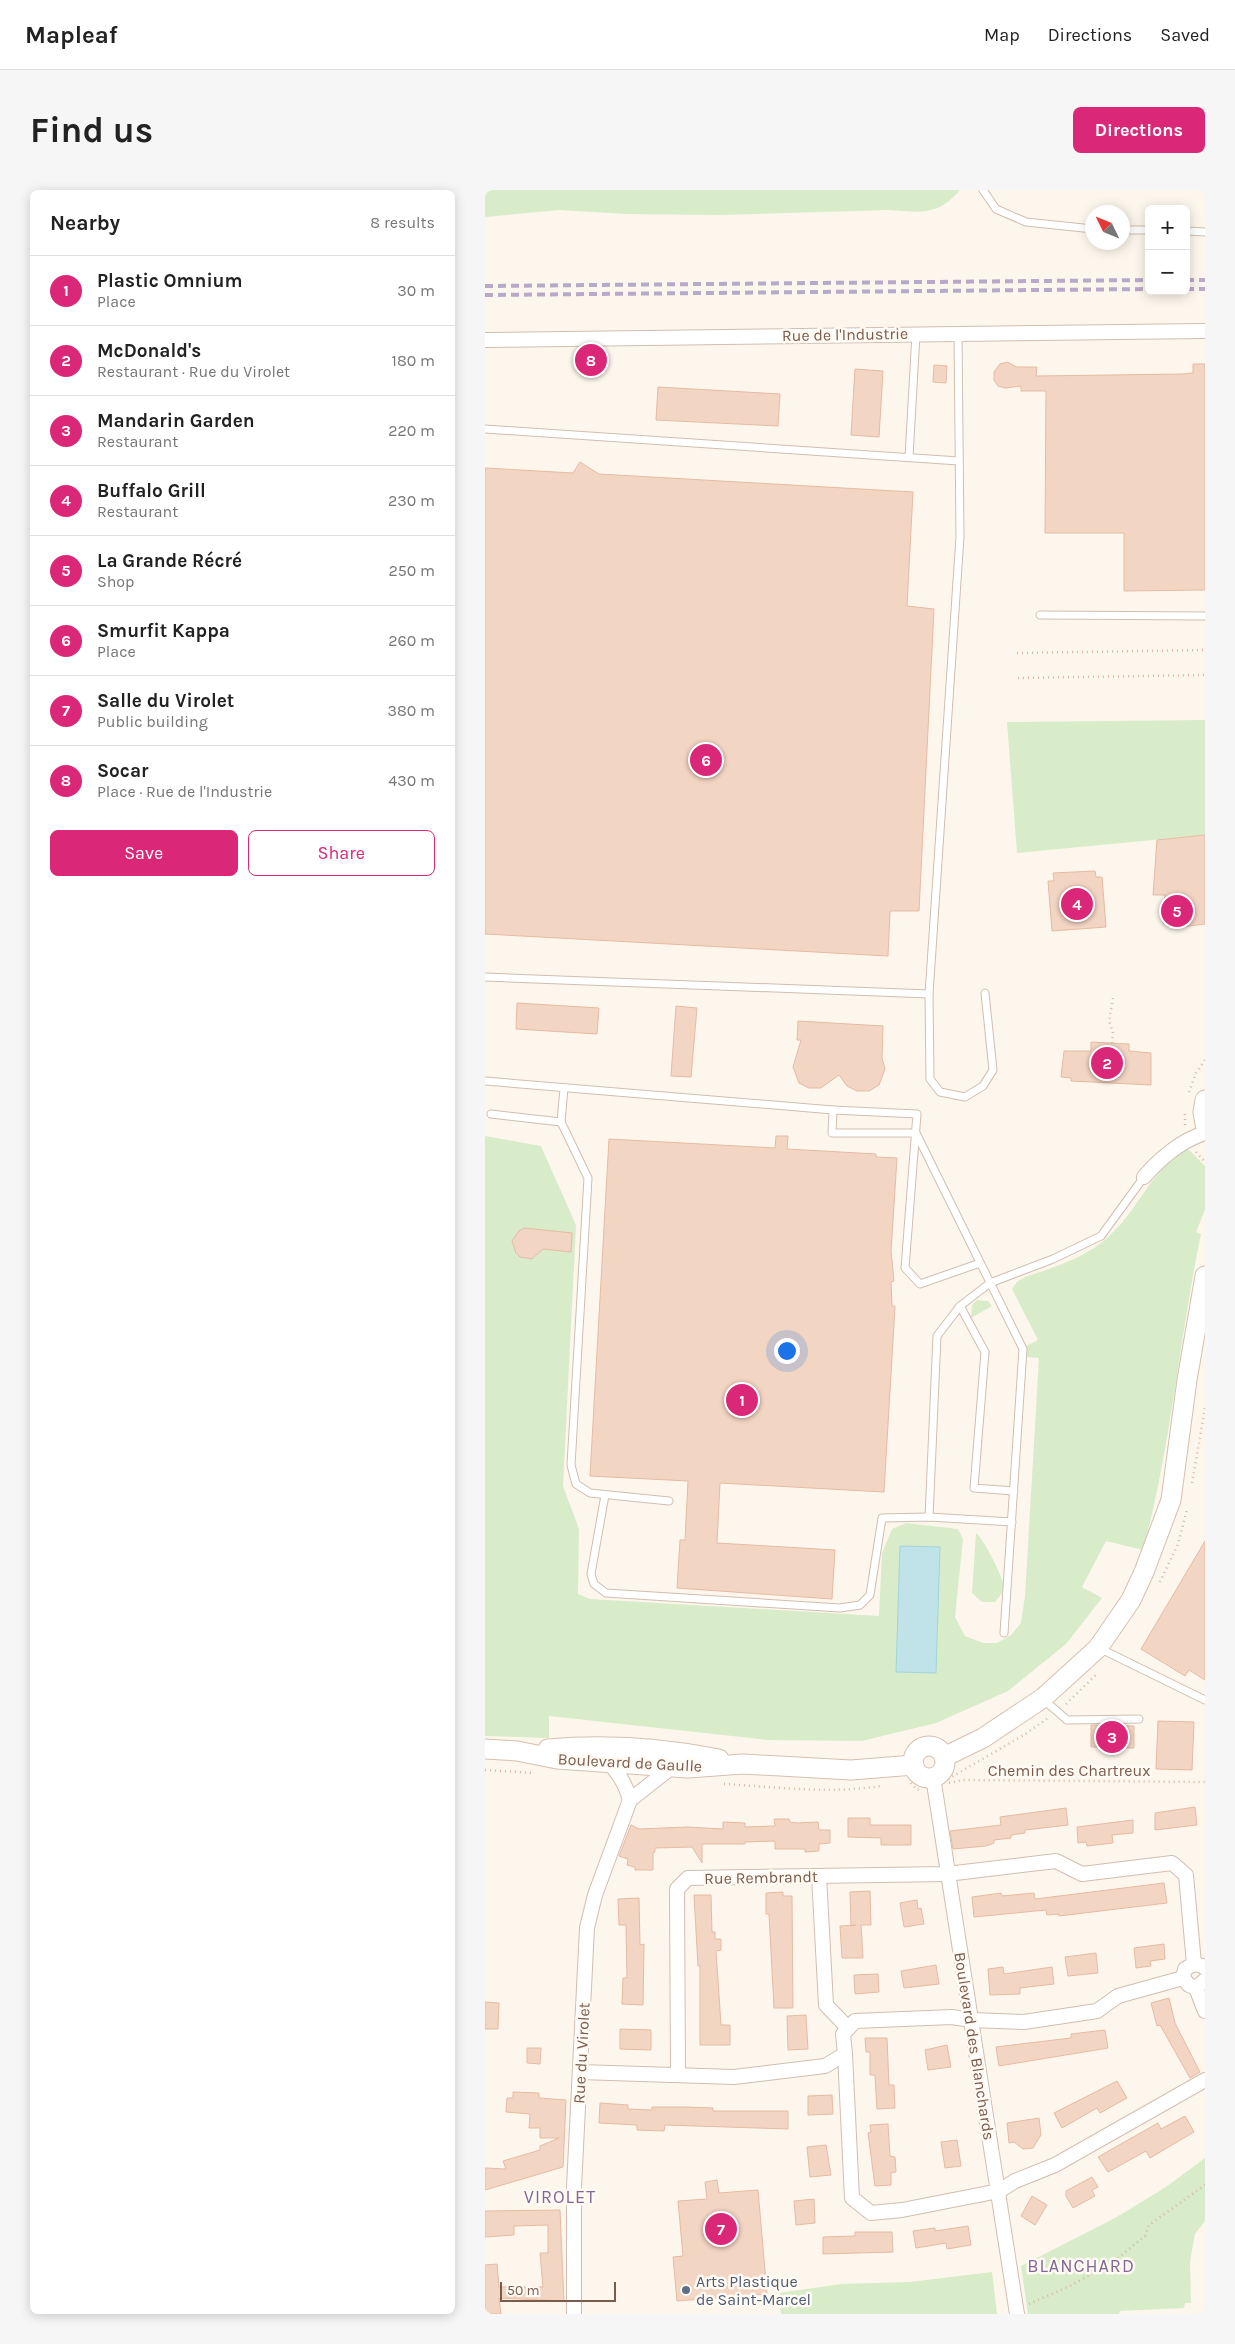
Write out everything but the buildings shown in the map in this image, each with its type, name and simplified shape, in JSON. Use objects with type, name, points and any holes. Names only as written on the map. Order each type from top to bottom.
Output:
[{"type":"main road","points":[[1205,1100],[1203,1112],[1205,1124]]},
{"type":"main road","points":[[944,1756],[983,1738],[1043,1698],[1098,1648],[1131,1600],[1144,1572],[1171,1500],[1187,1380],[1205,1276]]},
{"type":"main road","points":[[933,1746],[944,1756],[942,1772],[933,1781],[918,1773],[914,1765],[915,1754],[923,1747],[933,1746]]},
{"type":"main road","name":"Boulevard de Gaulle","points":[[485,1749],[517,1751],[575,1747],[627,1749],[690,1753],[743,1764]]},
{"type":"main road","name":"Boulevard de Gaulle","points":[[517,1751],[557,1759],[688,1768],[743,1764],[851,1770],[914,1765]]},
{"type":"street","name":"Rue de l'Industrie","points":[[485,340],[916,333],[1205,331]]},
{"type":"street","points":[[1143,1177],[1155,1163],[1190,1139],[1205,1133]]},
{"type":"street","points":[[608,1762],[617,1772],[627,1789],[630,1800],[672,1766]]},
{"type":"street","name":"Boulevard des Blanchards","points":[[933,1781],[1017,2312]]},
{"type":"street","name":"Rue du Virolet","points":[[575,2314],[574,2187],[587,1928],[595,1895],[630,1800]]},
{"type":"street","name":"Rue Rembrandt","points":[[678,2075],[677,1889],[688,1878],[947,1874],[1056,1861],[1082,1874],[1172,1863],[1186,1875],[1199,1966]]},
{"type":"street","points":[[819,1876],[826,2005],[848,2028]]},
{"type":"street","points":[[1183,1978],[1185,1969],[1199,1966]]},
{"type":"street","points":[[1183,1978],[1118,1996],[1097,2011],[1024,2022],[971,2020],[952,2017],[855,2021],[843,2034],[852,2198],[871,2212],[902,2210],[999,2191],[1015,2181],[1055,2165],[1205,2080]]},
{"type":"street","points":[[1183,1978],[1189,1985],[1200,1984],[1205,2011]]},
{"type":"street","points":[[580,2072],[734,2077],[825,2066],[845,2054]]},
{"type":"lane","points":[[983,190],[996,209],[1026,222],[1085,227]]},
{"type":"lane","points":[[1130,230],[1145,230]]},
{"type":"lane","points":[[1190,231],[1205,232]]},
{"type":"lane","points":[[909,456],[916,333]]},
{"type":"lane","points":[[957,333],[960,537],[929,994],[930,1079],[940,1092],[965,1097],[983,1086],[993,1070],[985,993]]},
{"type":"lane","points":[[485,429],[909,456],[959,461]]},
{"type":"lane","points":[[1040,615],[1205,616]]},
{"type":"lane","points":[[485,977],[929,994]]},
{"type":"lane","points":[[485,1082],[833,1110],[917,1114],[905,1268],[920,1284],[980,1263]]},
{"type":"lane","points":[[565,1088],[561,1122],[589,1178],[571,1465],[576,1484],[590,1493],[669,1501]]},
{"type":"lane","points":[[833,1110],[833,1134],[916,1133]]},
{"type":"lane","points":[[491,1114],[561,1122]]},
{"type":"lane","points":[[916,1133],[1023,1349],[1004,1633]]},
{"type":"lane","points":[[929,1517],[937,1336],[960,1306],[990,1283],[1053,1259],[1101,1236],[1143,1177]]},
{"type":"lane","points":[[960,1306],[985,1352],[974,1488],[1014,1491]]},
{"type":"lane","points":[[605,1495],[591,1574],[594,1584],[606,1593],[635,1595],[840,1608],[860,1605],[870,1595],[882,1518],[929,1517],[1012,1522]]},
{"type":"lane","points":[[1098,1648],[1205,1700]]},
{"type":"lane","points":[[1043,1698],[1067,1720],[1139,1719]]},
{"type":"path","points":[[1017,652],[1205,650]]},
{"type":"path","points":[[1018,678],[1205,675]]},
{"type":"path","points":[[1112,1043],[1113,1032],[1109,1021],[1113,998]]},
{"type":"path","points":[[1193,1148],[1205,1162]]},
{"type":"path","name":"Chemin des Chartreux","points":[[933,1781],[1205,1782]]},
{"type":"path","points":[[1017,2312],[1113,2262],[1145,2236],[1149,2225],[1205,2185]]},
{"type":"green space","points":[[485,190],[960,190],[943,205],[935,209],[918,212],[888,210],[719,215],[627,214],[559,210],[485,217]]},
{"type":"green space","points":[[1205,720],[1205,835],[1017,853],[1007,722]]},
{"type":"green space","points":[[485,1136],[541,1146],[576,1225],[563,1486],[579,1529],[578,1594],[590,1599],[879,1616],[882,1553],[892,1529],[906,1523],[958,1529],[963,1539],[955,1617],[965,1636],[983,1643],[997,1643],[1011,1635],[1021,1623],[1025,1596],[1039,1358],[1026,1357],[1026,1346],[1038,1340],[1012,1289],[1017,1282],[1025,1277],[1080,1256],[1108,1237],[1128,1215],[1164,1167],[1188,1149],[1205,1166],[1205,1210],[1196,1232],[1201,1234],[1168,1432],[1153,1511],[1143,1550],[1106,1541],[1082,1587],[1102,1598],[1066,1644],[1008,1691],[936,1723],[862,1741],[768,1740],[549,1716],[549,1738],[485,1736]]},
{"type":"green space","points":[[977,1300],[988,1301],[992,1306],[971,1318],[972,1305]]},
{"type":"green space","points":[[976,1533],[987,1549],[1002,1580],[1002,1592],[995,1602],[982,1602],[972,1593]]},
{"type":"green space","points":[[1205,2158],[1205,2221],[1195,2234],[1190,2261],[1191,2303],[1185,2303],[1184,2308],[1120,2311],[1119,2314],[1028,2314],[1021,2266],[1115,2218],[1166,2187]]},
{"type":"green space","points":[[992,2272],[997,2314],[781,2314],[779,2293],[841,2284],[910,2282]]},
{"type":"water","points":[[900,1546],[940,1547],[936,1673],[896,1672]]},
{"type":"railway","points":[[485,286],[1145,280]]},
{"type":"railway","points":[[1190,280],[1205,280]]},
{"type":"railway","points":[[485,295],[1145,289]]},
{"type":"railway","points":[[1190,289],[1205,289]]},
{"type":"place","name":"Socar","points":[[591,360]]},
{"type":"place","name":"Smurfit Kappa","points":[[706,760]]},
{"type":"place","name":"Buffalo Grill","points":[[1077,904]]},
{"type":"place","name":"La Grande Récré","points":[[1177,911]]},
{"type":"place","name":"McDonald's","points":[[1107,1063]]},
{"type":"place","name":"Plastic Omnium","points":[[742,1400]]},
{"type":"place","name":"Mandarin Garden","points":[[1112,1737]]},
{"type":"place","name":"Salle du Virolet","points":[[721,2229]]},
{"type":"place","name":"Arts Plastique de Saint-Marcel","points":[[686,2290]]},
{"type":"district","name":"VIROLET","points":[[560,2197]]},
{"type":"district","name":"BLANCHARD","points":[[1081,2266]]}]
